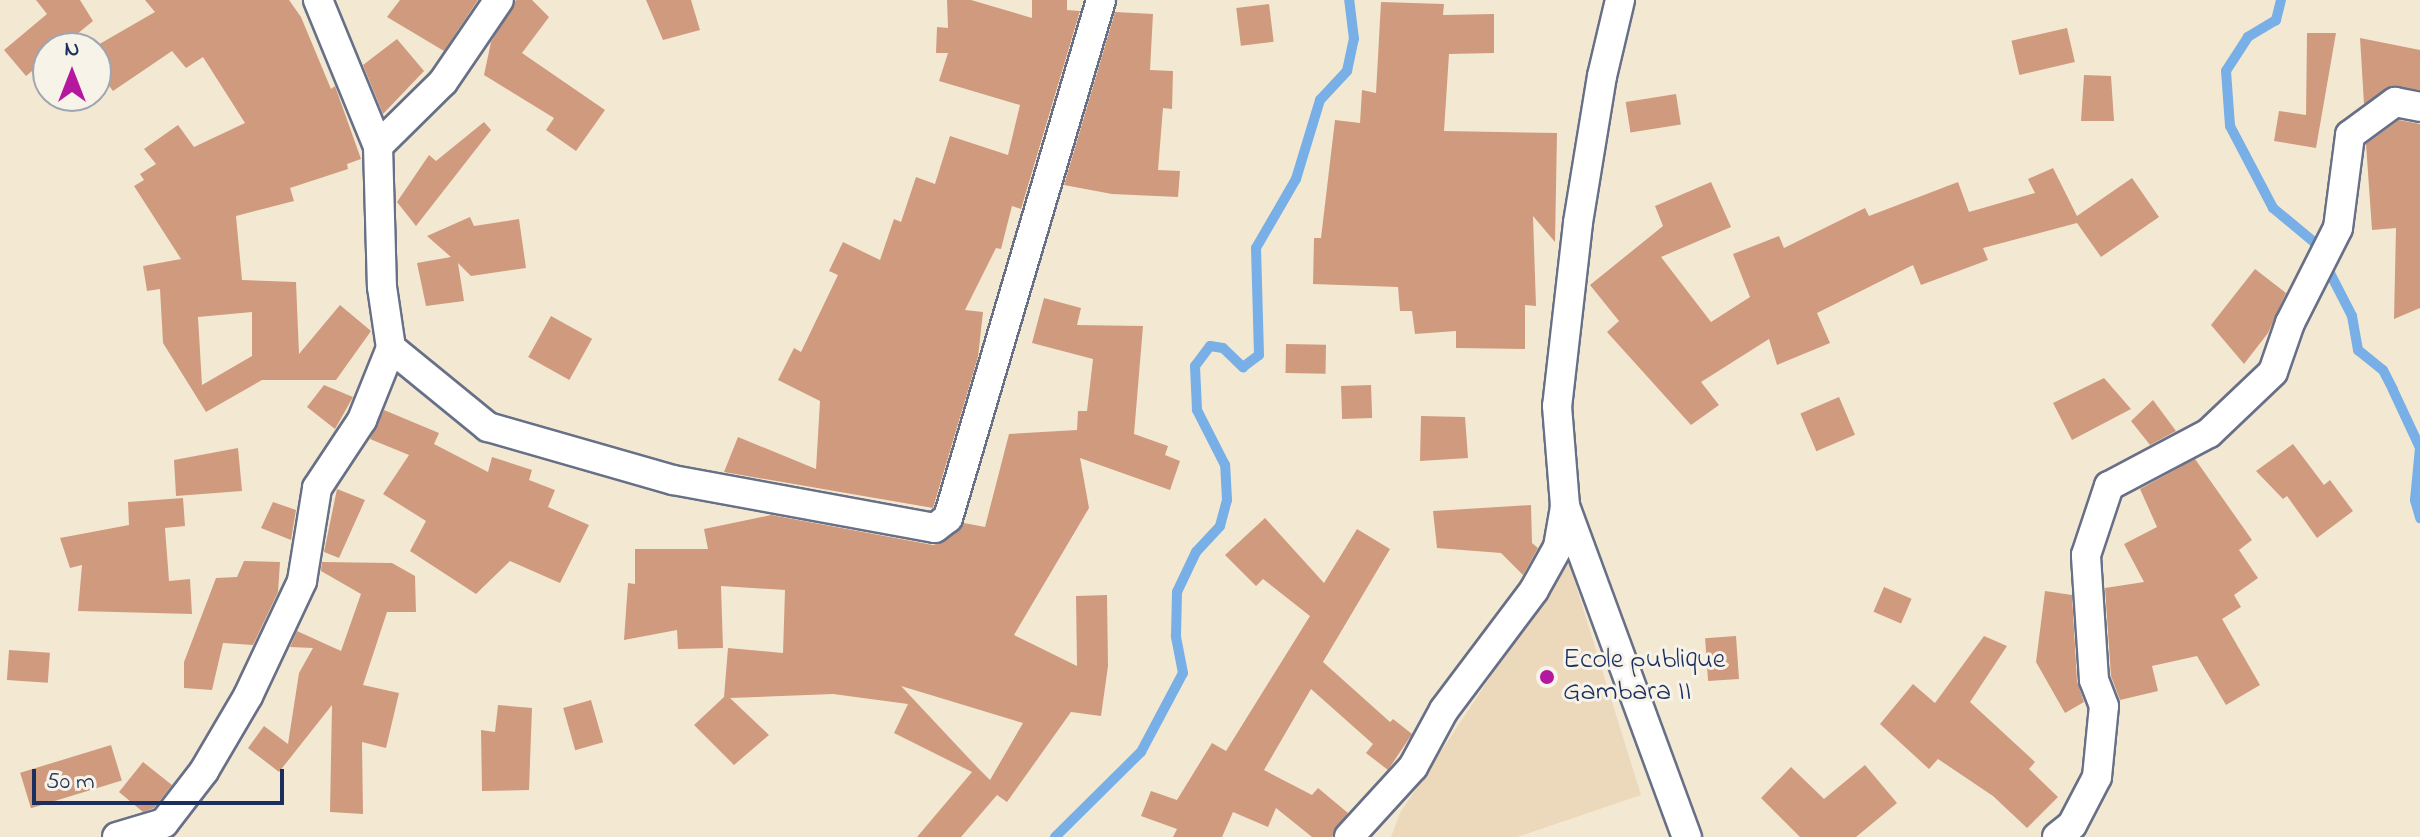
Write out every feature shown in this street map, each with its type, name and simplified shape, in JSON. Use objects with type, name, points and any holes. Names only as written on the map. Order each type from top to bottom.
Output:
[{"type":"street","points":[[117,837],[164,823],[204,771],[248,696],[302,581],[317,488],[362,420],[391,348],[382,287],[378,146],[318,0]]},
{"type":"street","points":[[378,146],[443,82],[499,0]]},
{"type":"street","points":[[391,348],[488,427],[673,480],[919,528],[935,528],[948,518],[1101,0]]},
{"type":"street","points":[[1349,837],[1413,767],[1444,710],[1534,590],[1558,547],[1565,506],[1557,406],[1578,223],[1620,0]]},
{"type":"street","points":[[2057,837],[2072,825],[2097,777],[2104,706],[2094,680],[2086,555],[2109,486],[2209,433],[2273,372],[2310,282],[2338,228],[2350,135],[2395,102],[2420,107]]},
{"type":"street","points":[[1565,506],[1687,837]]},
{"type":"shaded area","name":"Ecole publique Gambara II","points":[[1568,560],[1641,795],[1517,837],[1391,837],[1400,813]]},
{"type":"building","points":[[36,0],[80,0],[93,21],[80,32],[32,32],[32,71],[26,76],[4,50],[47,14]]},
{"type":"building","points":[[145,0],[289,0],[301,17],[331,89],[335,86],[361,159],[347,164],[348,169],[290,188],[294,201],[236,216],[242,280],[296,282],[299,354],[340,305],[371,331],[336,380],[262,380],[206,412],[163,343],[160,289],[147,291],[143,266],[181,259],[134,186],[144,180],[140,174],[156,164],[144,149],[178,125],[194,147],[245,123],[203,57],[186,68],[172,51],[113,91],[112,37],[155,12]],"holes":[[[252,312],[252,356],[202,385],[198,317]]]},
{"type":"building","points":[[400,0],[478,0],[444,51],[387,17]]},
{"type":"building","points":[[516,0],[532,0],[549,17],[522,53],[605,110],[576,151],[546,130],[554,118],[484,75],[491,42]]},
{"type":"building","points":[[646,0],[691,0],[700,30],[663,40]]},
{"type":"building","points":[[947,0],[971,0],[1032,18],[1032,0],[1067,0],[1067,10],[1080,11],[1021,209],[1012,206],[1001,249],[996,248],[965,310],[983,312],[978,357],[933,508],[724,472],[738,437],[816,469],[820,401],[778,380],[794,348],[801,352],[838,275],[829,271],[843,242],[880,260],[894,219],[901,222],[916,177],[935,184],[950,136],[1008,155],[1020,105],[939,81],[948,53],[936,53],[937,27],[948,28]]},
{"type":"building","points":[[1381,2],[1444,4],[1443,15],[1494,14],[1494,53],[1449,54],[1444,131],[1557,133],[1555,242],[1533,216],[1536,306],[1525,305],[1525,349],[1456,348],[1456,331],[1415,334],[1412,311],[1400,311],[1398,287],[1313,284],[1314,238],[1321,238],[1335,120],[1360,123],[1362,90],[1376,93]]},
{"type":"building","points":[[1269,4],[1274,42],[1241,46],[1236,8]]},
{"type":"building","points":[[1115,12],[1153,14],[1150,70],[1173,71],[1172,109],[1163,108],[1158,170],[1180,171],[1178,197],[1112,194],[1064,185]]},
{"type":"building","points":[[2067,28],[2075,62],[2019,75],[2011,41]]},
{"type":"building","points":[[2307,33],[2336,33],[2316,148],[2274,141],[2279,111],[2306,115]]},
{"type":"building","points":[[2360,38],[2420,50],[2420,90],[2391,86],[2364,104]]},
{"type":"building","points":[[397,39],[424,71],[383,114],[363,65]]},
{"type":"building","points":[[2084,75],[2111,76],[2114,121],[2081,121]]},
{"type":"building","points":[[1676,94],[1681,125],[1630,133],[1626,102]]},
{"type":"building","points":[[2399,120],[2420,124],[2420,308],[2394,319],[2396,228],[2372,230],[2366,144]]},
{"type":"building","points":[[484,122],[491,130],[416,226],[397,202],[429,155],[436,161]]},
{"type":"building","points":[[2053,168],[2077,216],[2132,178],[2159,217],[2101,257],[2077,223],[1983,248],[1988,260],[1921,285],[1913,265],[1817,313],[1830,343],[1777,365],[1769,339],[1701,382],[1719,405],[1691,425],[1607,332],[1619,321],[1590,285],[1663,226],[1655,206],[1711,182],[1731,227],[1661,257],[1711,322],[1750,297],[1733,254],[1779,236],[1784,248],[1865,208],[1869,216],[1958,182],[1969,212],[2035,193],[2028,179]]},
{"type":"building","points":[[470,217],[474,226],[519,219],[526,268],[471,276],[458,263],[464,301],[426,306],[417,263],[451,257],[427,236]]},
{"type":"building","points":[[2255,269],[2286,293],[2268,333],[2244,364],[2211,325]]},
{"type":"building","points":[[1044,298],[1081,308],[1077,325],[1143,326],[1134,434],[1168,446],[1165,455],[1180,461],[1170,490],[1080,458],[1089,508],[1014,635],[1077,666],[1076,596],[1107,595],[1108,666],[1101,716],[1071,712],[1007,802],[997,795],[961,837],[917,837],[972,772],[894,733],[908,704],[833,694],[730,698],[769,735],[734,765],[694,725],[724,697],[728,648],[783,653],[785,590],[721,586],[723,648],[678,649],[677,630],[624,640],[628,583],[635,584],[635,549],[708,549],[704,529],[771,515],[933,545],[945,541],[964,523],[985,527],[1009,434],[1077,430],[1078,411],[1087,411],[1093,359],[1032,343]],"holes":[[[901,686],[1023,723],[990,780]]]},
{"type":"building","points":[[551,316],[592,339],[569,380],[528,357]]},
{"type":"building","points":[[1286,344],[1326,345],[1325,374],[1285,373]]},
{"type":"building","points":[[2104,378],[2131,409],[2072,440],[2053,403]]},
{"type":"building","points":[[324,385],[353,397],[335,429],[307,407]]},
{"type":"building","points":[[1371,385],[1372,418],[1342,419],[1341,386]]},
{"type":"building","points":[[1839,397],[1855,435],[1816,451],[1800,413]]},
{"type":"building","points":[[2153,400],[2176,431],[2150,445],[2131,421]]},
{"type":"building","points":[[384,410],[439,433],[434,444],[488,472],[492,457],[532,470],[529,480],[555,490],[548,507],[589,525],[560,583],[510,561],[476,594],[410,551],[426,521],[383,494],[409,455],[370,439]]},
{"type":"building","points":[[1421,416],[1465,417],[1468,458],[1420,461]]},
{"type":"building","points":[[2293,444],[2324,485],[2330,480],[2353,511],[2317,538],[2287,496],[2283,499],[2256,471]]},
{"type":"building","points":[[238,448],[242,491],[176,496],[174,460]]},
{"type":"building","points":[[2195,459],[2252,540],[2239,550],[2258,578],[2234,595],[2241,607],[2222,619],[2260,685],[2226,705],[2197,656],[2152,666],[2158,691],[2120,700],[2111,676],[2105,588],[2144,582],[2124,544],[2157,527],[2140,489]]},
{"type":"building","points":[[337,489],[365,500],[339,558],[324,552]]},
{"type":"building","points":[[183,498],[185,526],[165,528],[169,581],[190,579],[192,614],[78,611],[82,565],[70,568],[60,538],[129,525],[128,502]]},
{"type":"building","points":[[273,502],[296,510],[291,540],[261,528]]},
{"type":"building","points":[[1531,505],[1532,543],[1538,548],[1523,575],[1501,553],[1437,548],[1433,511]]},
{"type":"building","points":[[1265,518],[1324,583],[1357,529],[1390,549],[1323,662],[1390,722],[1393,719],[1412,734],[1388,770],[1366,753],[1373,744],[1311,689],[1264,770],[1312,795],[1318,788],[1348,813],[1332,837],[1312,837],[1276,808],[1268,827],[1233,812],[1222,837],[1173,837],[1177,829],[1141,816],[1151,791],[1177,800],[1212,743],[1226,751],[1310,616],[1263,579],[1256,586],[1225,555]]},
{"type":"building","points":[[244,561],[280,562],[278,592],[253,645],[223,643],[212,690],[184,688],[184,662],[216,578],[237,577]]},
{"type":"building","points":[[322,562],[392,563],[415,576],[416,612],[387,612],[363,685],[399,693],[386,748],[362,742],[363,814],[330,812],[332,705],[279,772],[248,748],[264,726],[288,744],[299,673],[313,648],[290,647],[297,631],[341,651],[361,594],[321,571]]},
{"type":"building","points":[[1884,587],[1912,599],[1901,624],[1873,612]]},
{"type":"building","points":[[2045,591],[2072,595],[2077,681],[2084,702],[2065,713],[2036,662]]},
{"type":"building","points":[[1736,636],[1739,679],[1708,681],[1705,638]]},
{"type":"building","points":[[1984,636],[2007,646],[1970,702],[2035,762],[2029,769],[2058,797],[2027,828],[1993,796],[1938,759],[1929,769],[1880,724],[1913,684],[1935,703]]},
{"type":"building","points":[[9,650],[50,653],[48,683],[7,680]]},
{"type":"building","points":[[591,700],[603,742],[575,750],[563,708]]},
{"type":"building","points":[[498,705],[532,708],[529,790],[482,791],[481,730],[495,732]]},
{"type":"building","points":[[111,745],[122,780],[31,808],[20,773]]},
{"type":"building","points":[[143,762],[172,785],[154,808],[143,812],[119,792]]},
{"type":"building","points":[[1865,765],[1897,803],[1856,837],[1800,837],[1761,798],[1791,767],[1824,799]]},
{"type":"waterway","points":[[1055,837],[1141,752],[1183,673],[1176,636],[1177,592],[1196,552],[1220,526],[1227,500],[1225,465],[1197,410],[1195,366],[1210,346],[1223,348],[1243,367],[1259,355],[1256,248],[1296,179],[1320,100],[1347,71],[1354,39],[1349,0]]},
{"type":"waterway","points":[[2281,0],[2276,20],[2248,37],[2226,71],[2230,126],[2273,208],[2314,242],[2352,316],[2358,350],[2383,370],[2393,390],[2420,448],[2415,500],[2420,518]]},
{"type":"place","name":"Ecole publique Gambara II","points":[[1547,677]]}]
